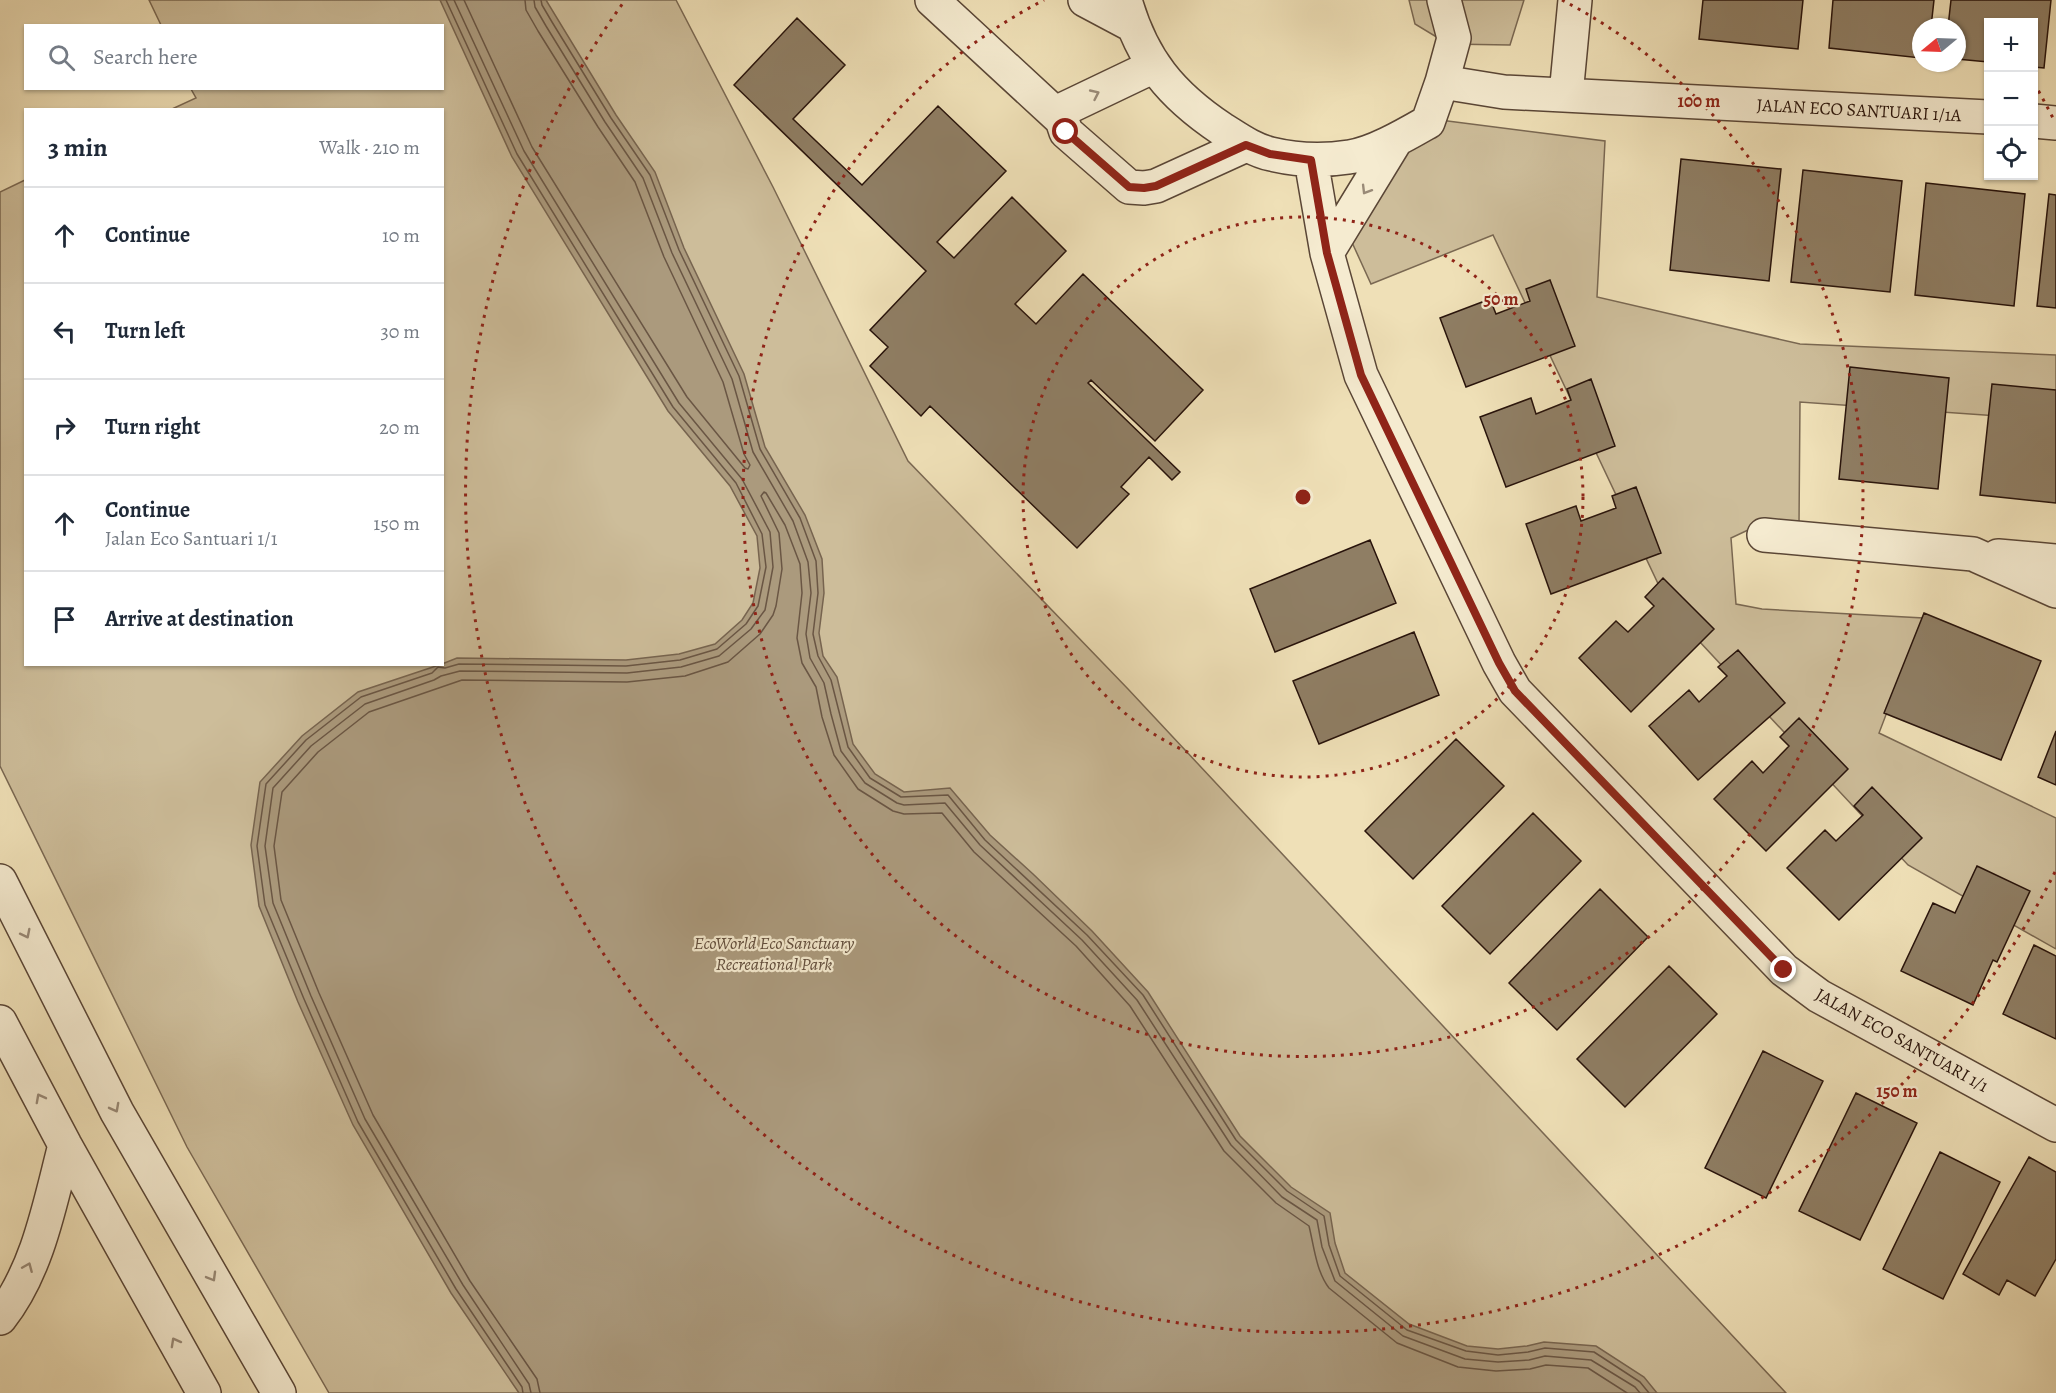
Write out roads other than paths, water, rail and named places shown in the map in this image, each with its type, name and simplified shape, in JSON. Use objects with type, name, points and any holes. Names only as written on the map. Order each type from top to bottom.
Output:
[{"type":"street","points":[[933,0],[1062,120]]},
{"type":"street","points":[[1085,0],[1129,12],[1154,66],[1177,93],[1208,119],[1246,145],[1270,154],[1311,160],[1351,157],[1396,140],[1428,122],[1454,38],[1444,0]]},
{"type":"street","points":[[1566,94],[1575,0]]},
{"type":"street","points":[[1154,66],[1064,108],[1062,120],[1066,132],[1129,187],[1156,186],[1246,145]]},
{"type":"street","name":"JALAN ECO SANTUARI 1/1A","points":[[1442,82],[1504,92],[1984,117]]},
{"type":"street","points":[[2038,121],[2056,123]]},
{"type":"street","points":[[1327,253],[1396,140]]},
{"type":"street","name":"JALAN ECO SANTUARI 1/1","points":[[1311,160],[1327,253],[1361,375],[1499,663],[1515,691],[1784,970],[1819,996],[2056,1125]]},
{"type":"street","points":[[1764,535],[2056,561]]},
{"type":"street","points":[[1972,554],[2056,591]]},
{"type":"street","points":[[0,881],[117,1112],[279,1393]]},
{"type":"street","points":[[0,1022],[65,1145],[204,1393]]},
{"type":"street","points":[[0,1318],[11,1304],[30,1264],[48,1212],[65,1145]]},
{"type":"water","points":[[440,0],[546,0],[616,115],[655,172],[684,248],[744,374],[765,447],[805,515],[822,559],[824,593],[819,633],[823,656],[837,677],[853,744],[875,774],[904,792],[950,788],[990,835],[1092,931],[1148,992],[1240,1136],[1291,1187],[1330,1213],[1335,1243],[1345,1273],[1409,1324],[1467,1346],[1498,1349],[1544,1342],[1596,1346],[1644,1377],[1657,1393],[519,1393],[451,1293],[353,1125],[298,1002],[259,906],[251,845],[260,782],[302,736],[358,692],[436,666],[444,666],[444,663],[457,658],[626,660],[679,654],[715,644],[742,620],[753,603],[760,568],[757,536],[730,486],[668,411],[512,157]]},
{"type":"park label","name":"EcoWorld Eco Sanctuary Recreational Park","points":[[774,953]]}]
